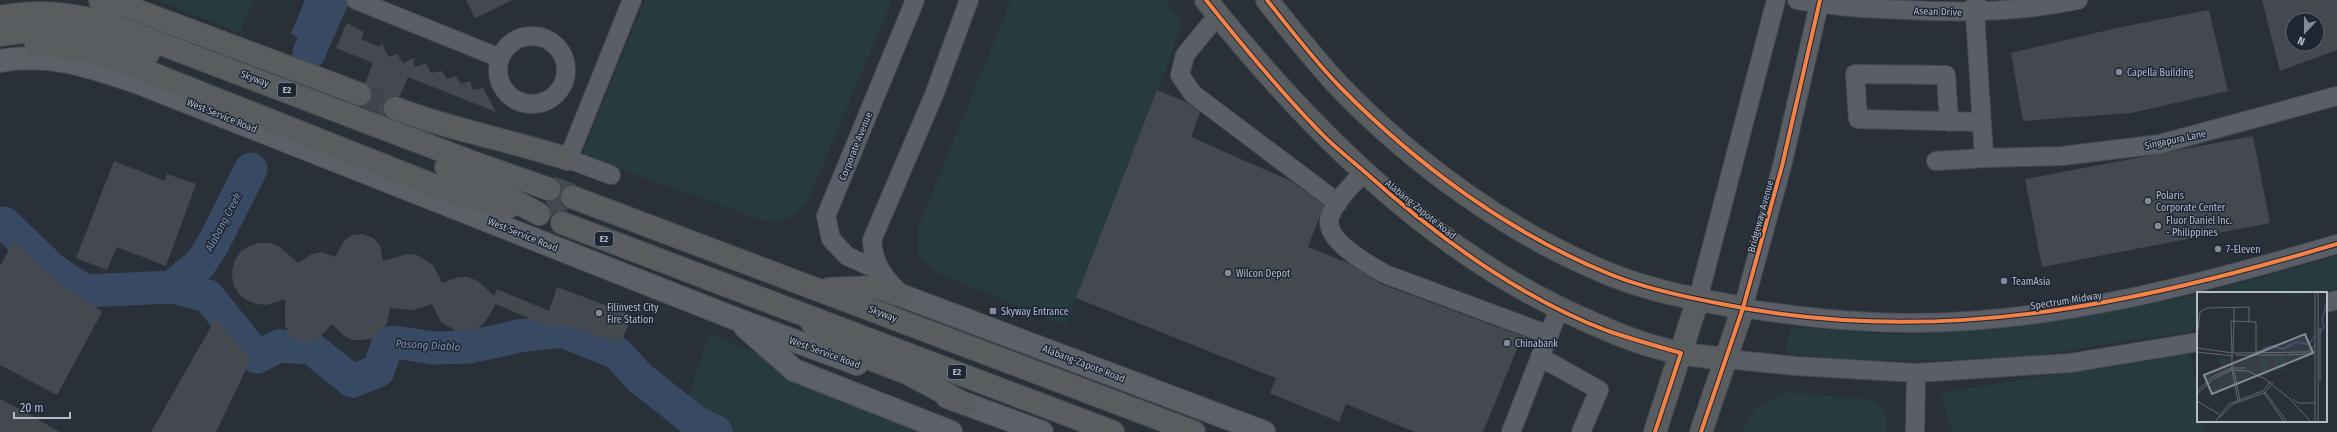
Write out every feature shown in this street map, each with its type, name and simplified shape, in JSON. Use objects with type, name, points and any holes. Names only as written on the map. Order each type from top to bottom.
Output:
[{"type":"highway","points":[[100,0],[125,6],[360,94]]},
{"type":"highway","points":[[1267,0],[1339,86],[1408,151],[1436,173],[1507,221],[1562,252],[1614,276],[1698,300],[1743,308]]},
{"type":"highway","name":"Alabang-Zapote Road","points":[[1212,8],[1319,131],[1364,172],[1444,238],[1497,275],[1559,309],[1608,330],[1681,353],[1726,359]]},
{"type":"highway","name":"Skyway","points":[[0,17],[24,13],[61,13],[101,21],[469,169],[540,214],[458,195],[133,66],[87,51],[53,45],[28,43],[0,47]]},
{"type":"highway","name":"Skyway","points":[[0,35],[24,31],[62,31],[96,35],[469,169],[549,189]]},
{"type":"highway","points":[[395,108],[424,119],[503,139],[568,159]]},
{"type":"highway","name":"Skyway","points":[[572,197],[821,289],[1194,432]]},
{"type":"highway","name":"E2","points":[[562,223],[801,312],[1113,432]]},
{"type":"highway","points":[[821,289],[876,287],[903,296]]},
{"type":"highway","points":[[1655,432],[1698,300]]},
{"type":"highway","name":"Bridgeway Avenue","points":[[1701,432],[1743,308]]},
{"type":"highway","points":[[801,312],[839,346],[907,373],[965,404]]},
{"type":"main road","name":"West Service Road","points":[[0,61],[23,57],[53,58],[89,66],[139,83],[736,319],[1042,432]]},
{"type":"main road","name":"Alabang-Zapote Road","points":[[903,296],[1264,432]]},
{"type":"main road","points":[[736,319],[794,370],[951,432]]},
{"type":"street","points":[[611,175],[568,159],[632,0]]},
{"type":"street","name":"Corporate Avenue","points":[[880,270],[847,256],[831,239],[826,216],[915,0]]},
{"type":"street","name":"Corporate Avenue","points":[[903,296],[880,270],[873,256],[872,240],[934,95],[969,0]]},
{"type":"street","points":[[1698,300],[1776,0]]},
{"type":"street","name":"Asean Drive","points":[[1797,0],[1820,2],[1839,8],[1975,6],[2042,8],[2078,0]]},
{"type":"street","name":"Bridgeway Avenue","points":[[1743,308],[1782,166],[1820,2]]},
{"type":"street","points":[[377,4],[500,58]]},
{"type":"street","points":[[1975,6],[1984,158]]},
{"type":"street","points":[[1212,8],[1185,55],[1180,74],[1188,88],[1193,94],[1338,202]]},
{"type":"street","points":[[1949,122],[1946,75],[1855,74],[1858,119],[1949,122],[1982,122]]},
{"type":"street","name":"Singapura Lane","points":[[1936,161],[2062,156],[2160,144],[2337,96]]},
{"type":"street","points":[[1364,172],[1338,202],[1330,217],[1330,224],[1336,237],[1364,262],[1385,274],[1549,335]]},
{"type":"street","name":"Spectrum Midway","points":[[1743,308],[1808,318],[1912,323],[1991,319],[2055,311],[2183,287],[2337,244]]},
{"type":"street","points":[[2327,303],[2337,300]]},
{"type":"street","points":[[1511,432],[1559,309]]},
{"type":"street","points":[[1726,359],[1796,366],[1916,373],[2070,363],[2197,342]]},
{"type":"street","points":[[1540,357],[1599,390],[1581,432]]},
{"type":"street","points":[[1915,432],[1916,373]]},
{"type":"green space","points":[[157,0],[254,0],[240,33]]},
{"type":"green space","points":[[645,0],[892,0],[810,196],[800,210],[794,215],[783,220],[776,221],[759,219],[582,155]]},
{"type":"green space","points":[[1011,0],[1165,0],[1182,22],[1168,64],[1066,326],[933,271],[918,253],[917,230]]},
{"type":"green space","points":[[2337,256],[2337,288],[2323,292],[2210,292]]},
{"type":"green space","points":[[2197,295],[2197,330],[2038,355],[1953,360],[1855,361],[1785,353],[1791,327],[1899,335],[1997,330]]},
{"type":"green space","points":[[709,334],[958,432],[730,432],[685,406]]},
{"type":"green space","points":[[2190,353],[2197,387],[2197,422],[2204,422],[2206,432],[1952,432],[1940,393]]},
{"type":"green space","points":[[1785,392],[1874,400],[1886,412],[1887,432],[1741,432],[1755,409]]},
{"type":"water","points":[[305,0],[348,0],[328,50],[311,49],[291,33]]},
{"type":"building","points":[[466,0],[513,0],[475,18]]},
{"type":"building","points":[[2262,0],[2337,0],[2337,50],[2280,71]]},
{"type":"building","name":"Capella Building","points":[[2209,10],[2228,91],[2131,113],[2023,121],[2011,53],[2121,27]]},
{"type":"building","points":[[347,23],[364,32],[361,39],[380,47],[381,42],[389,57],[397,54],[403,63],[415,58],[413,63],[415,67],[426,63],[431,73],[442,71],[447,79],[456,76],[461,84],[470,81],[473,90],[483,88],[496,112],[408,77],[400,96],[392,96],[383,103],[385,116],[360,106],[368,104],[372,98],[372,92],[365,83],[373,63],[336,48]]},
{"type":"building","name":"Wilcon Depot","points":[[1157,90],[1186,102],[1200,112],[1191,137],[1291,181],[1324,205],[1308,247],[1348,263],[1381,284],[1530,339],[1527,343],[1519,344],[1483,432],[1415,432],[1346,404],[1339,422],[1270,393],[1276,378],[1076,298]]},
{"type":"building","name":"Polaris Corporate Center","points":[[2253,136],[2270,223],[2042,267],[2025,179]]},
{"type":"building","points":[[114,161],[165,181],[167,174],[196,184],[166,266],[117,247],[107,270],[76,258]]},
{"type":"building","points":[[554,176],[577,185],[570,185],[561,192],[561,186]]},
{"type":"building","points":[[560,194],[562,205],[568,209],[566,211],[554,213],[550,218],[550,208],[545,201],[552,201]]},
{"type":"building","points":[[363,234],[373,238],[380,245],[383,261],[407,254],[417,255],[433,265],[442,283],[459,277],[468,277],[478,281],[494,296],[497,289],[549,311],[557,287],[632,315],[621,343],[563,325],[544,327],[545,325],[496,304],[484,323],[477,329],[458,332],[441,322],[432,304],[414,310],[390,308],[387,324],[373,338],[352,340],[343,335],[332,324],[319,338],[309,342],[299,341],[290,335],[285,325],[285,299],[267,305],[257,304],[246,300],[238,293],[233,283],[232,272],[234,262],[240,252],[249,246],[259,243],[270,243],[280,247],[298,263],[312,254],[322,252],[335,257],[344,241],[352,235]]},
{"type":"building","points":[[14,241],[64,288],[65,286],[102,312],[57,395],[0,365],[0,266]]},
{"type":"building","points":[[216,318],[251,359],[216,432],[151,432]]},
{"type":"building","points":[[0,399],[25,412],[60,432],[0,432]]},
{"type":"waterway","name":"Alabang Creek","points":[[309,53],[332,0]]},
{"type":"waterway","name":"Alabang Creek","points":[[172,287],[200,264],[213,244],[251,169]]},
{"type":"waterway","name":"Pasong Diablo","points":[[0,225],[4,223],[53,270],[85,291],[172,287],[208,296],[257,357],[279,346],[311,348],[352,381],[378,371],[388,343],[395,342],[433,348],[470,347],[519,336],[562,331],[617,353],[640,378],[697,423],[716,432]]},
{"type":"tunnel","points":[[360,94],[395,108]]},
{"type":"cycle path","points":[[1206,0],[1275,83],[1324,137],[1393,197],[1450,242],[1511,283],[1542,301],[1575,317],[1608,331],[1681,353],[1655,432]]},
{"type":"cycle path","points":[[1267,0],[1330,77],[1340,87],[1401,144],[1467,195],[1501,218],[1574,258],[1625,280],[1680,295],[1722,304],[1801,317],[1879,322],[1956,320],[2032,313],[2108,301],[2184,285],[2260,266],[2337,244]]},
{"type":"cycle path","points":[[1701,432],[1743,308],[1782,166],[1820,0]]},
{"type":"place","name":"Capella Building","points":[[2119,72]]},
{"type":"place","name":"Polaris Corporate Center","points":[[2148,201]]},
{"type":"place","name":"Fluor Daniel Inc. - Philippines","points":[[2158,226]]},
{"type":"place","name":"7-Eleven","points":[[2218,249]]},
{"type":"place","name":"Wilcon Depot","points":[[1228,273]]},
{"type":"place","name":"TeamAsia","points":[[2004,281]]},
{"type":"place","name":"Skyway Entrance","points":[[993,311]]},
{"type":"place","name":"Filinvest City Fire Station","points":[[599,313]]},
{"type":"place","name":"Chinabank","points":[[1507,343]]}]
